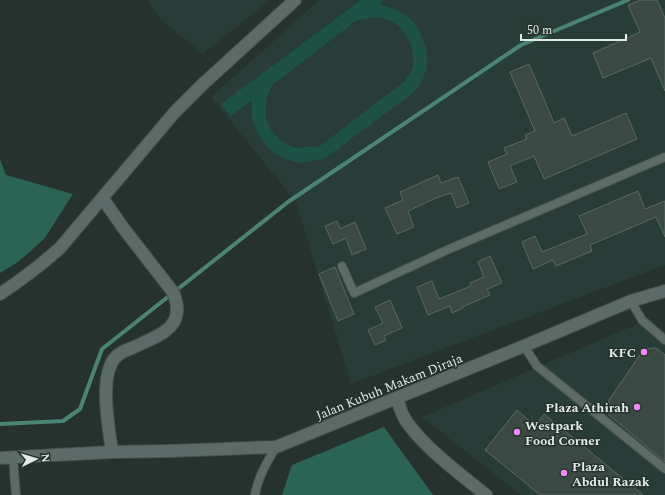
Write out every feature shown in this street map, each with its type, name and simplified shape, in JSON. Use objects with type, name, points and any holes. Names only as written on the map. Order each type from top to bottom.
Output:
[{"type":"street","points":[[0,294],[25,278],[60,248],[103,199],[174,113],[203,84],[295,0]]},
{"type":"street","points":[[103,199],[124,230],[173,292],[178,302],[178,313],[174,323],[168,330],[124,351],[114,359],[106,384],[107,415],[112,452]]},
{"type":"street","name":"Jalan Kubuh Makam Diraja","points":[[0,458],[112,452],[276,447],[631,301],[665,292]]},
{"type":"street","points":[[397,398],[404,418],[416,433],[432,450],[486,495]]},
{"type":"lane","points":[[342,266],[354,293],[447,250],[665,157]]},
{"type":"lane","points":[[631,301],[642,320],[665,340]]},
{"type":"lane","points":[[524,346],[537,366],[665,469]]},
{"type":"lane","points":[[255,495],[256,487],[264,467],[276,447]]},
{"type":"lane","points":[[13,458],[16,495]]},
{"type":"shaded area","points":[[147,0],[270,0],[203,54],[162,21]]},
{"type":"shaded area","points":[[319,0],[665,0],[665,265],[351,384],[296,202],[211,97]]},
{"type":"shaded area","points":[[649,319],[665,332],[665,495],[521,495],[422,417]]},
{"type":"green space","points":[[361,0],[384,0],[379,4],[394,9],[408,17],[423,37],[427,54],[426,71],[422,81],[414,92],[324,159],[301,163],[285,159],[269,149],[258,134],[252,118],[252,100],[231,116],[221,104]],"holes":[[[375,17],[389,20],[397,25],[410,42],[413,63],[412,70],[405,81],[320,146],[295,148],[281,141],[271,130],[266,118],[266,100],[272,85],[357,20]]]},
{"type":"green space","points":[[0,159],[6,175],[73,194],[44,239],[18,262],[0,273]]},
{"type":"green space","points":[[384,427],[433,495],[282,495],[292,465]]},
{"type":"building","points":[[641,0],[657,0],[665,18],[665,91],[651,58],[603,78],[593,53],[640,32],[628,5]]},
{"type":"building","points":[[529,64],[554,123],[564,118],[572,136],[626,113],[637,139],[544,179],[534,156],[510,166],[517,182],[499,189],[488,162],[507,154],[504,148],[527,139],[525,135],[535,131],[510,72]]},
{"type":"building","points":[[438,175],[441,183],[458,177],[469,203],[457,208],[451,193],[436,198],[408,211],[414,227],[397,234],[385,208],[403,200],[400,192]]},
{"type":"building","points":[[638,191],[645,209],[665,201],[665,237],[656,217],[590,245],[592,251],[556,266],[553,260],[533,269],[522,242],[535,236],[542,252],[587,234],[579,216]]},
{"type":"building","points":[[337,221],[340,229],[355,222],[366,249],[352,255],[346,238],[333,244],[325,226]]},
{"type":"building","points":[[490,256],[502,283],[487,289],[490,295],[452,313],[450,306],[428,315],[417,287],[432,281],[439,299],[471,286],[470,283],[484,277],[478,262]]},
{"type":"building","points":[[335,267],[354,314],[338,321],[319,274]]},
{"type":"building","points":[[390,300],[402,328],[384,336],[386,340],[375,345],[368,330],[383,323],[375,307]]},
{"type":"building","name":"Plaza Athirah","points":[[656,348],[665,355],[665,462],[608,414],[609,400],[644,349]]},
{"type":"building","name":"Plaza Abdul Razak","points":[[517,410],[535,426],[544,414],[643,495],[540,495],[485,450]]},
{"type":"waterway","points":[[0,424],[63,421],[80,409],[102,349],[288,202],[521,45],[628,0]]},
{"type":"place","name":"KFC","points":[[644,352]]},
{"type":"place","name":"Plaza Athirah","points":[[637,407]]},
{"type":"place","name":"Westpark Food Corner","points":[[517,432]]},
{"type":"place","name":"Plaza Abdul Razak","points":[[564,473]]}]
